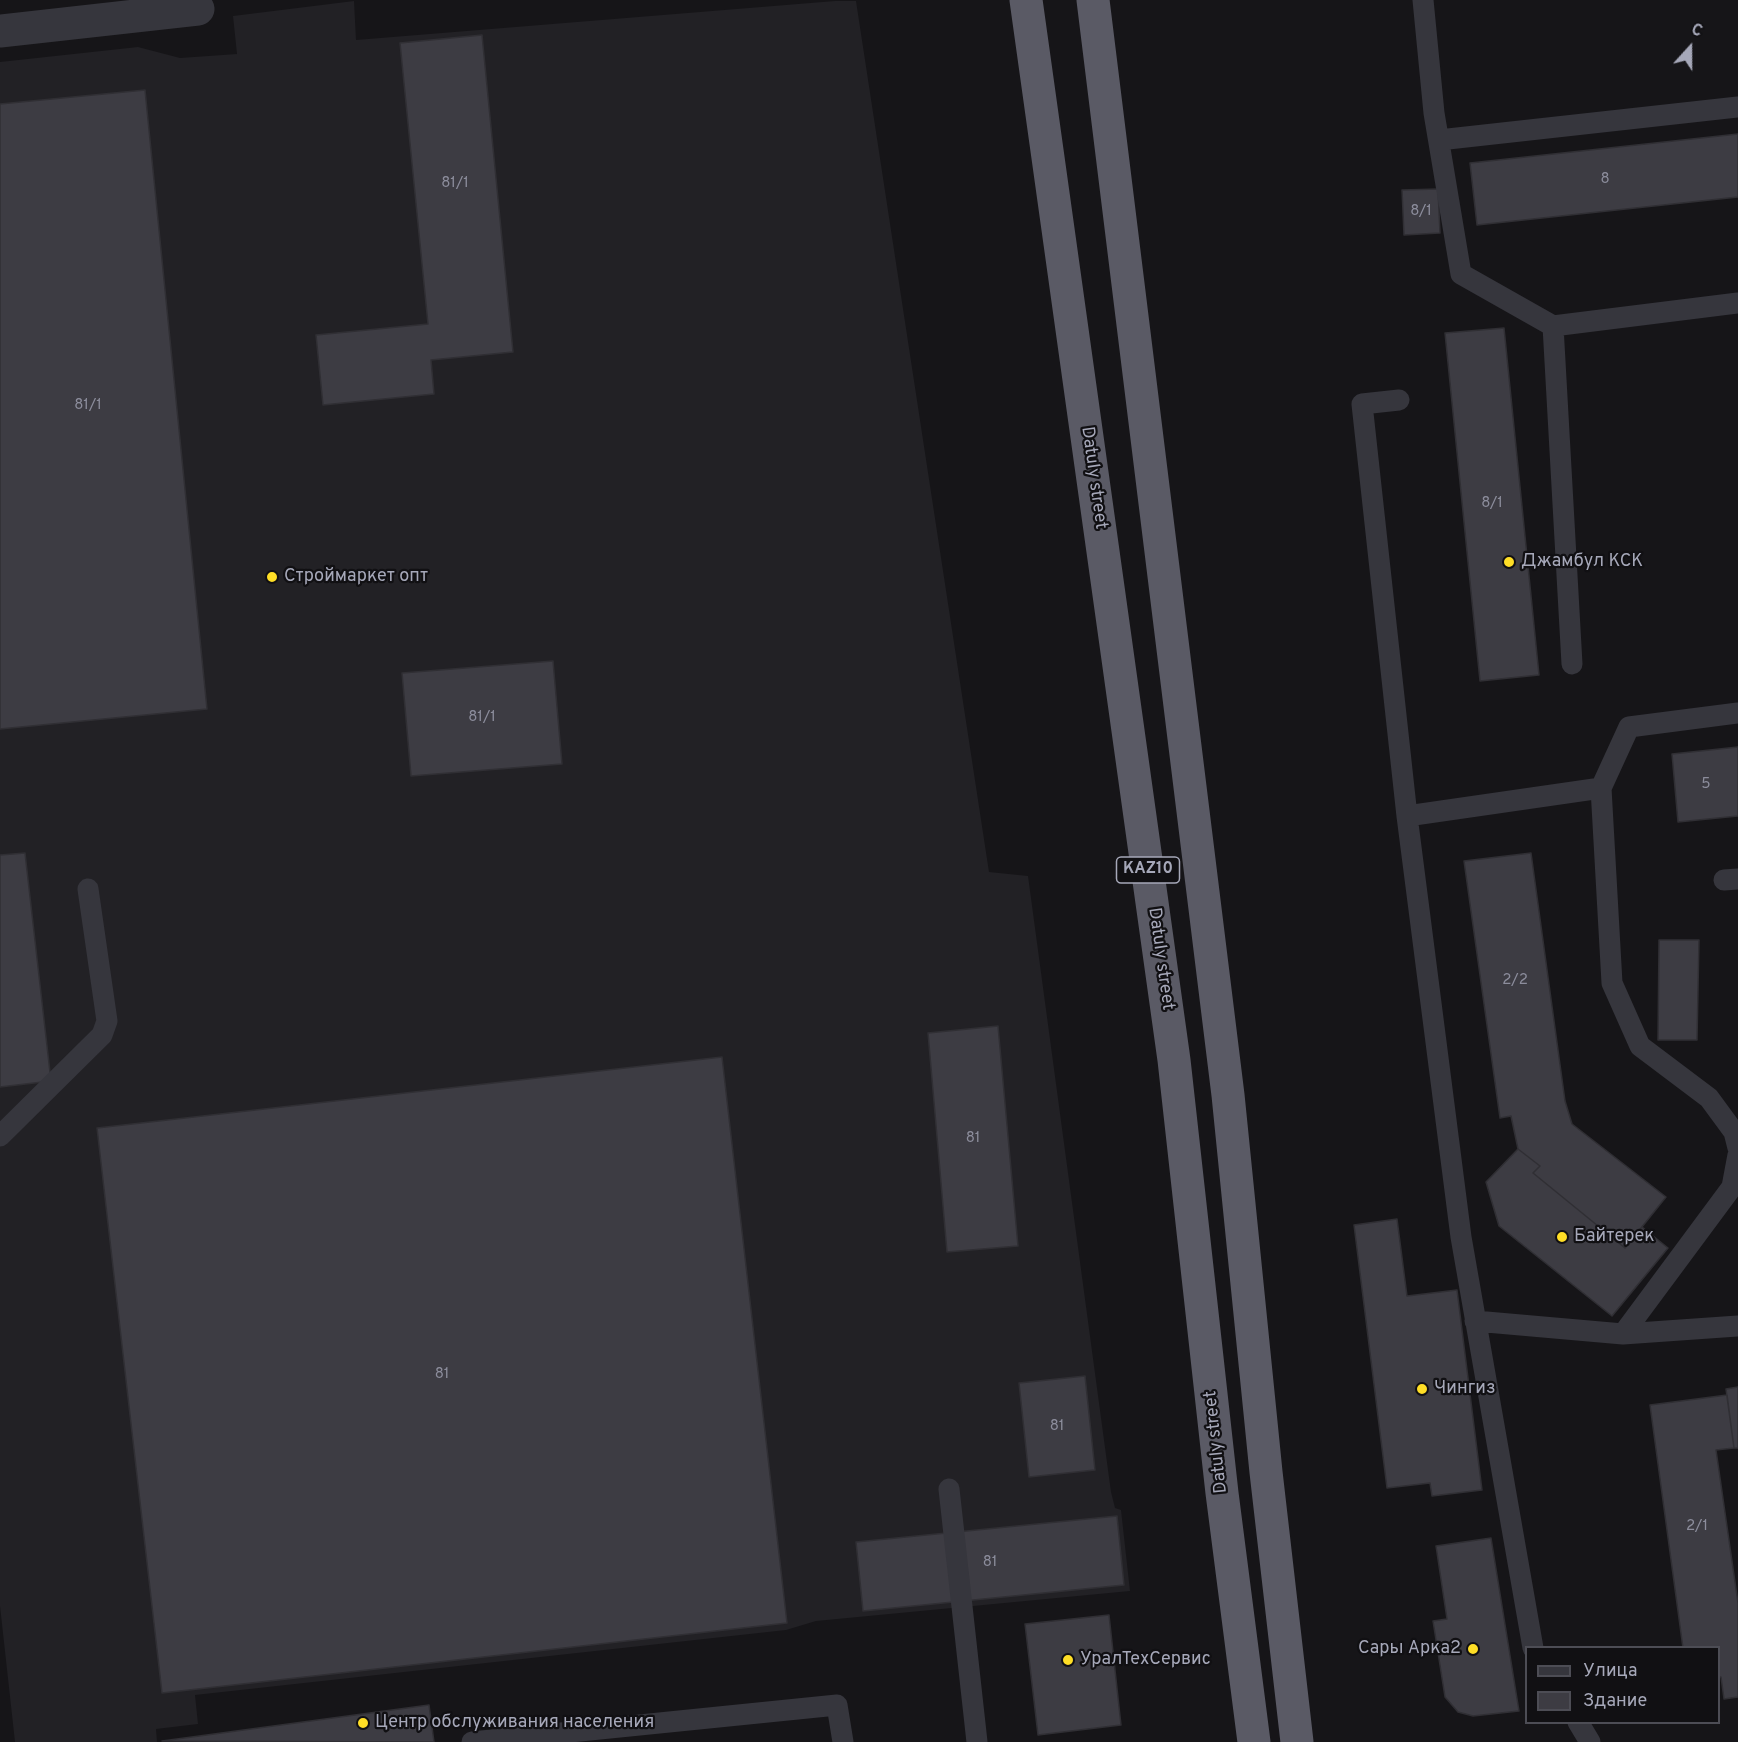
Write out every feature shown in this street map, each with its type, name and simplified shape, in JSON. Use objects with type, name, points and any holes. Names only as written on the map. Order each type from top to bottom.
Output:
[{"type":"highway","name":"Datuly street","points":[[1026,0],[1174,1060],[1222,1493],[1254,1742]]},
{"type":"highway","name":"KAZ10","points":[[1093,0],[1228,1095],[1266,1472],[1297,1742]]},
{"type":"street","points":[[0,31],[198,9]]},
{"type":"lane","points":[[1423,0],[1438,140],[1461,274],[1553,326],[1738,303]]},
{"type":"lane","points":[[1438,140],[1738,107]]},
{"type":"lane","points":[[1553,326],[1572,664]]},
{"type":"lane","points":[[1399,400],[1362,404],[1407,816],[1461,1237],[1533,1646]]},
{"type":"lane","points":[[1738,713],[1629,727],[1601,788],[1612,983],[1640,1046],[1709,1098],[1734,1132],[1738,1148]]},
{"type":"lane","points":[[1407,816],[1601,788]]},
{"type":"lane","points":[[0,1136],[102,1035],[107,1021],[87,889]]},
{"type":"lane","points":[[1623,1334],[1732,1187],[1738,1155]]},
{"type":"lane","points":[[1475,1321],[1623,1334],[1738,1326]]},
{"type":"lane","points":[[949,1489],[977,1742]]},
{"type":"lane","points":[[472,1742],[837,1705],[843,1742]]},
{"type":"lane","points":[[1579,1724],[1590,1742]]},
{"type":"shaded area","name":"УралТехСервис","points":[[354,1],[356,40],[856,1],[989,872],[1028,876],[1111,1492],[1115,1508],[1121,1510],[1130,1591],[816,1621],[786,1630],[195,1695],[198,1724],[156,1729],[157,1742],[15,1742],[0,1606],[0,62],[138,47],[180,58],[237,54],[233,16]]},
{"type":"building","points":[[482,35],[513,352],[431,360],[434,394],[323,405],[316,335],[428,324],[400,43]]},
{"type":"building","points":[[145,90],[207,709],[0,729],[0,104]]},
{"type":"building","points":[[1738,134],[1738,197],[1477,225],[1470,163]]},
{"type":"building","points":[[1438,189],[1440,233],[1404,235],[1402,190]]},
{"type":"building","points":[[1504,328],[1539,675],[1480,681],[1445,333]]},
{"type":"building","points":[[553,661],[562,764],[411,776],[402,673]]},
{"type":"building","points":[[1738,747],[1738,816],[1678,822],[1672,754]]},
{"type":"building","points":[[25,853],[51,1081],[0,1087],[0,855]]},
{"type":"building","points":[[1531,853],[1565,1101],[1572,1124],[1666,1197],[1625,1248],[1533,1173],[1540,1166],[1518,1149],[1511,1116],[1500,1118],[1464,861]]},
{"type":"building","points":[[1659,940],[1699,940],[1697,1040],[1658,1040]]},
{"type":"building","points":[[998,1026],[1018,1246],[947,1252],[928,1033]]},
{"type":"building","points":[[722,1057],[787,1623],[162,1693],[97,1128]]},
{"type":"building","name":"Байтерек","points":[[1518,1149],[1540,1166],[1533,1173],[1625,1248],[1642,1227],[1668,1248],[1612,1316],[1499,1226],[1486,1182]]},
{"type":"building","name":"Чингиз","points":[[1397,1219],[1407,1296],[1457,1290],[1482,1490],[1432,1496],[1430,1483],[1387,1488],[1354,1225]]},
{"type":"building","points":[[1085,1376],[1095,1470],[1029,1477],[1019,1383]]},
{"type":"building","points":[[1738,1387],[1738,1448],[1734,1448],[1726,1389]]},
{"type":"building","points":[[1727,1395],[1734,1448],[1716,1450],[1738,1603],[1738,1697],[1724,1699],[1720,1677],[1720,1646],[1683,1646],[1650,1405]]},
{"type":"building","points":[[1117,1516],[1124,1585],[863,1611],[856,1542]]},
{"type":"building","name":"Сары Арка2","points":[[1491,1538],[1519,1711],[1473,1716],[1458,1712],[1445,1697],[1433,1621],[1447,1619],[1436,1546]]},
{"type":"building","points":[[1109,1615],[1121,1725],[1038,1735],[1025,1624]]},
{"type":"building","name":"Центр обслуживания наcеления","points":[[429,1705],[434,1742],[162,1741]]},
{"type":"place","name":"Джамбул КСК","points":[[1509,562]]},
{"type":"place","name":"Строймаркет опт","points":[[272,577]]},
{"type":"place","name":"Байтерек","points":[[1562,1237]]},
{"type":"place","name":"Чингиз","points":[[1422,1389]]},
{"type":"place","name":"Сары Арка2","points":[[1473,1649]]},
{"type":"place","name":"УралТехСервис","points":[[1068,1660]]},
{"type":"place","name":"Центр обслуживания наcеления","points":[[363,1723]]}]
